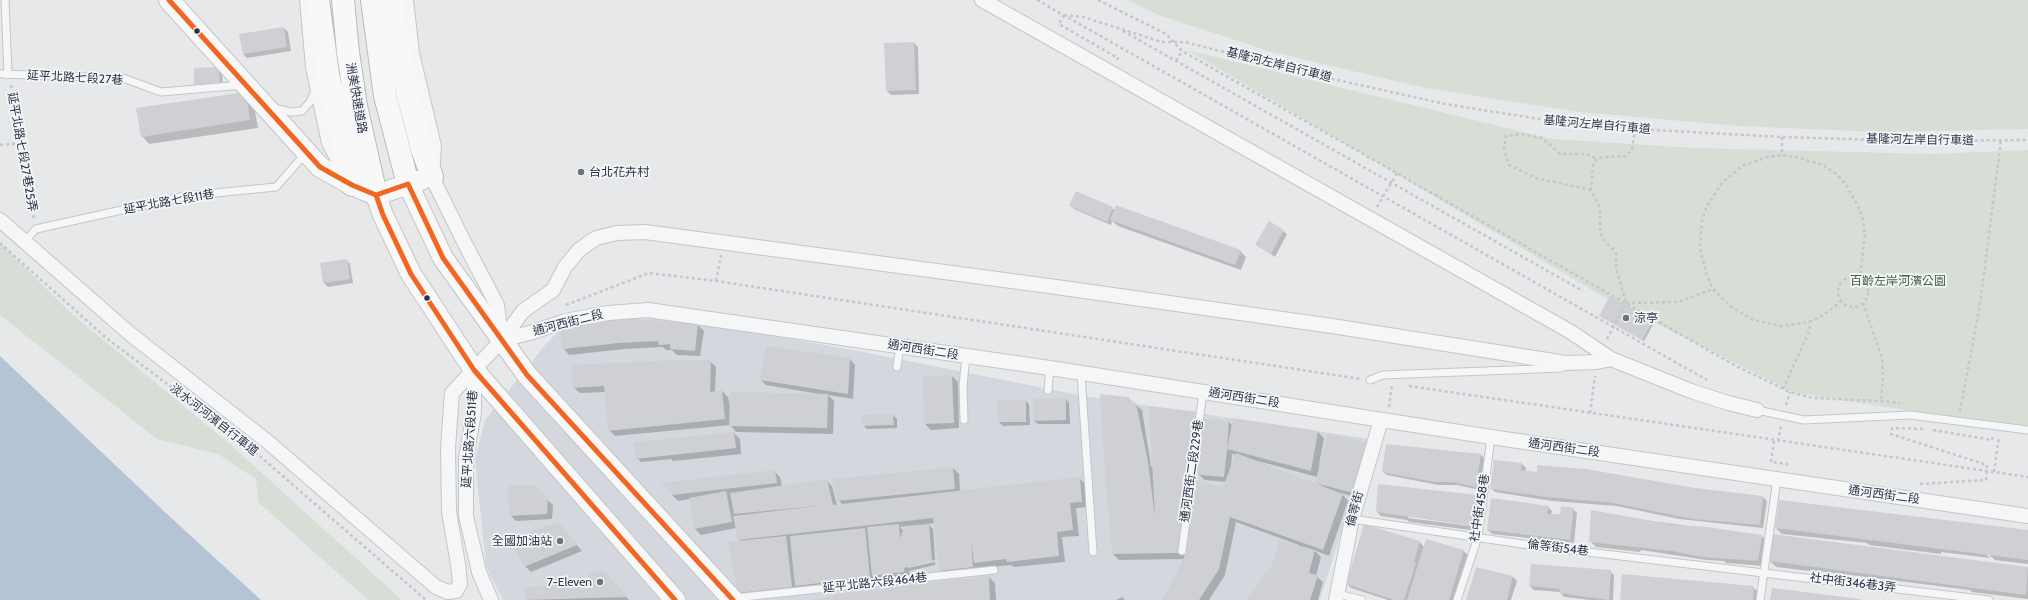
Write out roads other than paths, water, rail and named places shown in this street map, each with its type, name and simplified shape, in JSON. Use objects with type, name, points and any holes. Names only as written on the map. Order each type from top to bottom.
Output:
[{"type":"highway","points":[[388,1],[422,149],[432,177]]},
{"type":"highway","points":[[388,1],[386,96],[408,184]]},
{"type":"highway","points":[[315,3],[328,74],[352,185]]},
{"type":"highway","name":"洲美快速道路","points":[[343,3],[356,106],[376,195]]},
{"type":"main road","points":[[169,0],[320,167],[352,185],[376,195],[432,177]]},
{"type":"main road","points":[[408,184],[443,258],[528,375],[732,599]]},
{"type":"main road","points":[[376,195],[383,215],[411,274],[474,370],[675,600]]},
{"type":"street","points":[[982,0],[1571,332],[1611,359],[1692,391],[1728,403],[1757,410]]},
{"type":"street","points":[[315,3],[313,67],[329,143],[352,185]]},
{"type":"street","points":[[432,177],[497,305],[502,340]]},
{"type":"street","points":[[0,220],[129,334],[268,442],[436,587],[448,592],[456,591],[460,584],[449,512],[448,448],[452,393],[502,340],[523,311],[553,290],[565,267],[579,250],[596,238],[617,232],[645,232],[1332,326],[1566,363],[1597,362],[1611,359]]},
{"type":"street","name":"通河西街二段","points":[[502,340],[533,332],[565,321],[608,313],[648,310],[1050,368],[1203,392],[1385,415],[1490,437],[2028,516]]},
{"type":"street","name":"延平北路六段511巷","points":[[474,370],[474,412],[466,458],[466,516],[479,572],[491,600]]},
{"type":"street","name":"倫等街","points":[[1337,597],[1352,519],[1385,415]]},
{"type":"lane","points":[[5,0],[8,75]]},
{"type":"lane","name":"延平北路七段27巷","points":[[0,74],[123,78],[161,92],[245,85]]},
{"type":"lane","points":[[260,102],[281,110],[302,111],[310,102],[317,86]]},
{"type":"lane","name":"延平北路七段11巷","points":[[24,242],[36,229],[185,196],[276,187],[306,153]]},
{"type":"lane","points":[[897,367],[900,346]]},
{"type":"lane","points":[[964,420],[963,386],[966,356]]},
{"type":"lane","points":[[1370,380],[1383,375],[1562,368],[1566,363]]},
{"type":"lane","points":[[1048,390],[1050,368]]},
{"type":"lane","points":[[1081,374],[1093,552]]},
{"type":"lane","name":"通河西街二段229巷","points":[[1182,551],[1203,392]]},
{"type":"lane","points":[[1757,410],[1804,420],[1910,415],[2028,430]]},
{"type":"lane","name":"社中街458巷","points":[[1457,600],[1478,537],[1490,437]]},
{"type":"lane","points":[[1760,600],[1777,479]]},
{"type":"lane","name":"倫等街54巷","points":[[1352,519],[1478,537],[1764,572]]},
{"type":"lane","name":"延平北路六段464巷","points":[[732,599],[994,570]]},
{"type":"lane","name":"社中街346巷3弄","points":[[1764,572],[1989,600]]},
{"type":"lane","points":[[1337,597],[1362,600]]},
{"type":"water","points":[[0,356],[168,515],[261,600],[0,600]]},
{"type":"place","name":"台北花卉村","points":[[581,172]]},
{"type":"place","name":"涼亭","points":[[1626,318]]},
{"type":"place","name":"全國加油站","points":[[560,541]]},
{"type":"place","name":"7-Eleven","points":[[600,582]]},
{"type":"park label","name":"百齡左岸河濱公園","points":[[1898,281]]}]
